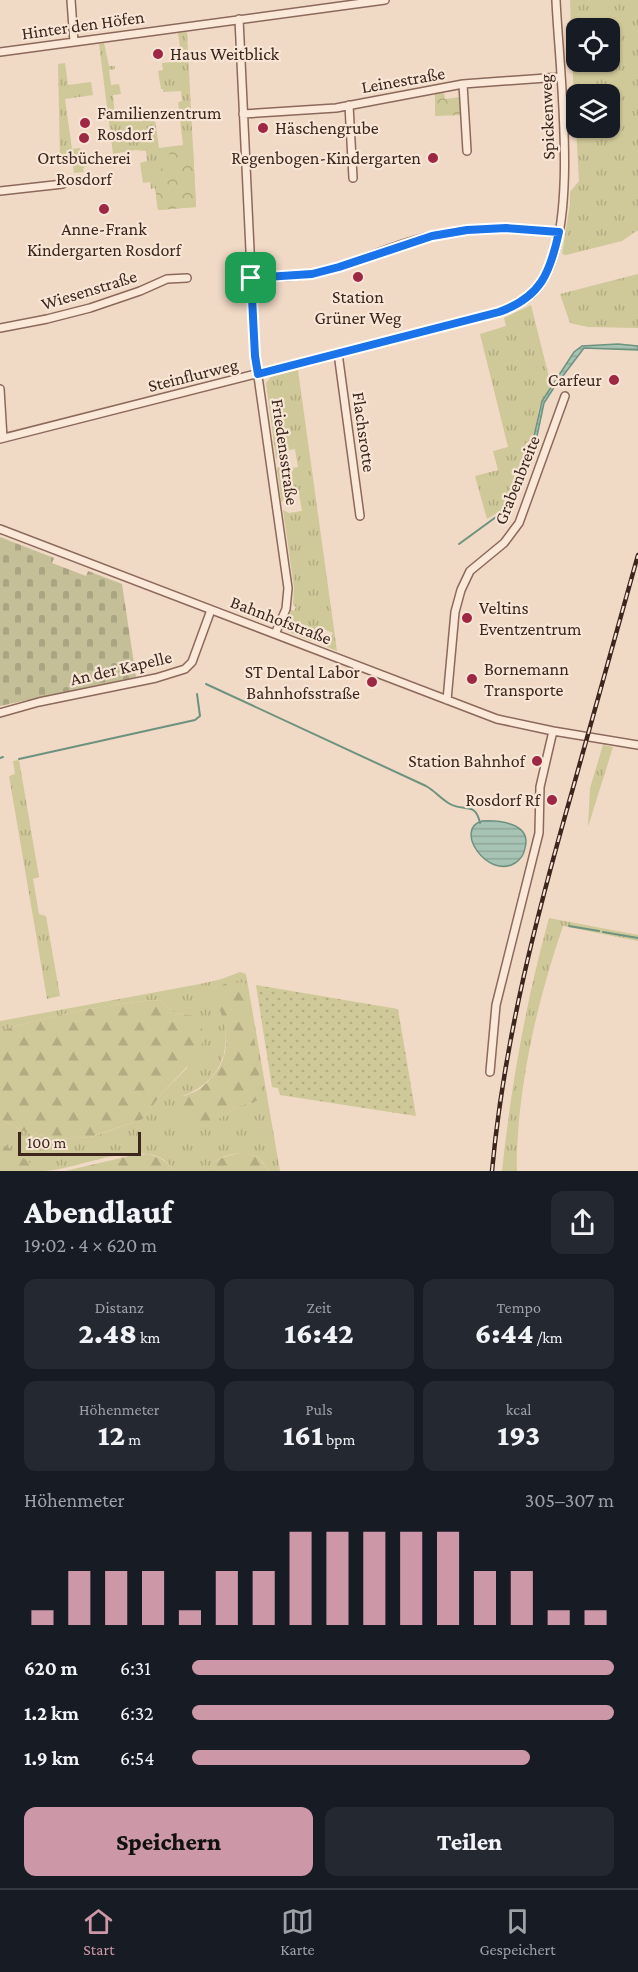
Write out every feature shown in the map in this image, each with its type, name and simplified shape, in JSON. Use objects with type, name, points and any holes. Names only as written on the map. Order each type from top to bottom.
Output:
[{"type":"street","points":[[71,0],[74,42]]},
{"type":"street","name":"Hinter den Höfen","points":[[0,52],[239,20],[327,4],[385,0]]},
{"type":"street","name":"Spickenweg","points":[[556,0],[564,176],[559,232]]},
{"type":"street","name":"Friedensstraße","points":[[239,20],[255,356],[288,588],[286,609],[275,634]]},
{"type":"street","name":"Leinestraße","points":[[243,114],[316,110],[463,84],[560,77]]},
{"type":"street","name":"Leinestraße","points":[[463,84],[467,151]]},
{"type":"street","name":"Leinestraße","points":[[349,105],[352,178]]},
{"type":"street","points":[[0,191],[63,184]]},
{"type":"street","points":[[251,278],[302,275],[323,271],[414,241],[451,232],[506,228],[559,232]]},
{"type":"street","name":"Steinflurweg","points":[[2,439],[499,312],[519,304],[533,293],[545,277],[559,232]]},
{"type":"street","name":"Wiesenstraße","points":[[0,328],[90,308],[167,279],[187,278]]},
{"type":"street","name":"Flachsrotte","points":[[338,353],[360,516]]},
{"type":"street","points":[[0,389],[2,439]]},
{"type":"street","name":"Grabenbreite","points":[[447,700],[454,623],[460,590],[476,566],[504,543],[519,524],[565,396]]},
{"type":"street","name":"Bahnhofstraße","points":[[0,529],[503,721],[638,746]]},
{"type":"street","name":"An der Kapelle","points":[[0,713],[39,702],[156,678],[185,669],[192,662],[211,610]]},
{"type":"street","points":[[490,1072],[496,1005],[538,833],[540,787],[553,731]]},
{"type":"green space","points":[[570,0],[638,0],[638,230],[622,241],[566,255],[562,254],[570,192],[579,181],[577,138],[620,138],[620,84],[573,84],[573,72],[620,72],[620,18],[571,18]]},
{"type":"green space","points":[[187,32],[196,207],[158,210],[155,188],[151,189],[150,182],[143,183],[140,163],[147,161],[146,151],[135,150],[113,154],[99,44],[104,43],[109,66],[115,66],[115,69],[109,70],[111,85],[119,84],[121,94],[113,95],[115,117],[154,112],[159,148],[183,145],[178,102],[182,101],[181,91],[163,92],[158,71],[163,70],[162,63],[182,61],[178,33]]},
{"type":"green space","points":[[65,63],[68,85],[91,82],[93,95],[65,99],[72,149],[80,148],[82,156],[101,154],[102,158],[83,168],[84,172],[74,173],[72,157],[60,158],[58,64]]},
{"type":"green space","points":[[444,93],[445,99],[461,97],[461,115],[435,116],[435,94]]},
{"type":"green space","points":[[193,146],[196,207],[158,210],[157,180],[168,158],[169,148]]},
{"type":"green space","points":[[638,274],[638,328],[588,327],[570,323],[560,294]]},
{"type":"green space","points":[[531,305],[551,385],[539,408],[527,464],[505,508],[487,519],[475,476],[498,470],[493,451],[508,447],[480,334],[506,326],[504,318]]},
{"type":"green space","points":[[298,370],[337,651],[327,647],[333,633],[317,626],[311,641],[289,632],[286,627],[291,610],[294,611],[296,607],[293,605],[294,587],[283,510],[289,513],[302,511],[299,493],[287,495],[281,502],[277,467],[285,469],[298,467],[295,449],[283,451],[276,459],[266,383],[271,377]]},
{"type":"green space","points":[[0,537],[54,558],[52,563],[86,576],[88,571],[122,584],[136,677],[0,706]]},
{"type":"green space","points":[[603,745],[613,747],[588,827],[590,788]]},
{"type":"green space","points":[[19,760],[39,877],[33,879],[39,914],[46,916],[60,996],[47,999],[9,776],[15,774],[13,761]]},
{"type":"green space","points":[[549,918],[638,935],[638,941],[563,926],[541,998],[530,1045],[519,1120],[517,1171],[502,1171],[520,1044]]},
{"type":"green space","points":[[240,972],[246,974],[280,1171],[269,1171],[254,1155],[239,1153],[223,1157],[211,1165],[207,1171],[174,1171],[163,1160],[149,1154],[132,1153],[42,1171],[26,1163],[0,1142],[0,1119],[27,1133],[60,1139],[92,1137],[143,1119],[162,1093],[187,1068],[197,1016],[175,1013],[160,1001],[152,1000],[75,1012],[0,1031],[0,1021],[222,979]],"holes":[[[223,1016],[253,1103],[239,1105],[218,1119],[183,1096],[206,1083],[220,1065],[226,1042]]]},
{"type":"green space","points":[[245,982],[261,1097],[253,1103],[239,1105],[218,1119],[194,1124],[181,1123],[176,1115],[178,1101],[201,1088],[218,1069],[224,1057],[225,1029],[213,993],[224,984]]},
{"type":"green space","points":[[256,985],[398,1009],[416,1116],[280,1095],[278,1088],[272,1087]]},
{"type":"green space","points":[[152,1000],[160,1001],[175,1013],[197,1016],[201,1019],[203,1038],[199,1054],[162,1093],[143,1119],[91,1137],[60,1139],[27,1133],[0,1119],[0,1031],[75,1012]]},
{"type":"green space","points":[[0,1142],[42,1171],[0,1171]]},
{"type":"green space","points":[[245,1152],[259,1158],[269,1171],[207,1171],[218,1160]]},
{"type":"green space","points":[[148,1154],[163,1160],[174,1171],[65,1171],[134,1155]]},
{"type":"shaded area","points":[[618,344],[638,346],[638,350],[584,348],[553,389],[544,403],[531,464],[507,509],[495,518],[505,508],[529,458],[542,401],[574,352],[582,346]]},
{"type":"shaded area","points":[[482,821],[497,821],[512,825],[524,833],[525,848],[519,860],[505,866],[494,865],[485,859],[473,842],[471,833],[474,826]]},
{"type":"waterway","points":[[459,544],[496,517]]},
{"type":"waterway","points":[[206,684],[426,786],[450,804],[472,809],[480,823]]},
{"type":"waterway","points":[[19,759],[195,720],[200,716],[197,694]]},
{"type":"waterway","points":[[569,926],[599,931]]},
{"type":"waterway","points":[[603,932],[638,938]]},
{"type":"railway","points":[[492,1171],[497,1122],[513,1025],[535,930],[638,555]]},
{"type":"place","name":"Haus Weitblick","points":[[158,54]]},
{"type":"place","name":"Familienzentrum Rosdorf","points":[[85,123]]},
{"type":"place","name":"Häschengrube","points":[[263,128]]},
{"type":"place","name":"Ortsbücherei Rosdorf","points":[[84,138]]},
{"type":"place","name":"Regenbogen-Kindergarten","points":[[433,158]]},
{"type":"place","name":"Anne-Frank Kindergarten Rosdorf","points":[[104,209]]},
{"type":"place","name":"Station Grüner Weg","points":[[358,277]]},
{"type":"place","name":"Carfeur","points":[[614,380]]},
{"type":"place","name":"Veltins Eventzentrum","points":[[467,618]]},
{"type":"place","name":"Bornemann Transporte","points":[[472,679]]},
{"type":"place","name":"ST Dental Labor Bahnhofsstraße","points":[[372,682]]},
{"type":"place","name":"Station Bahnhof","points":[[537,761]]},
{"type":"place","name":"Rosdorf Rf","points":[[552,800]]},
{"type":"route","points":[[527,228],[559,232],[549,269],[540,286],[519,304],[499,312],[258,374],[251,278],[312,274],[414,241],[451,232],[527,228]]}]
